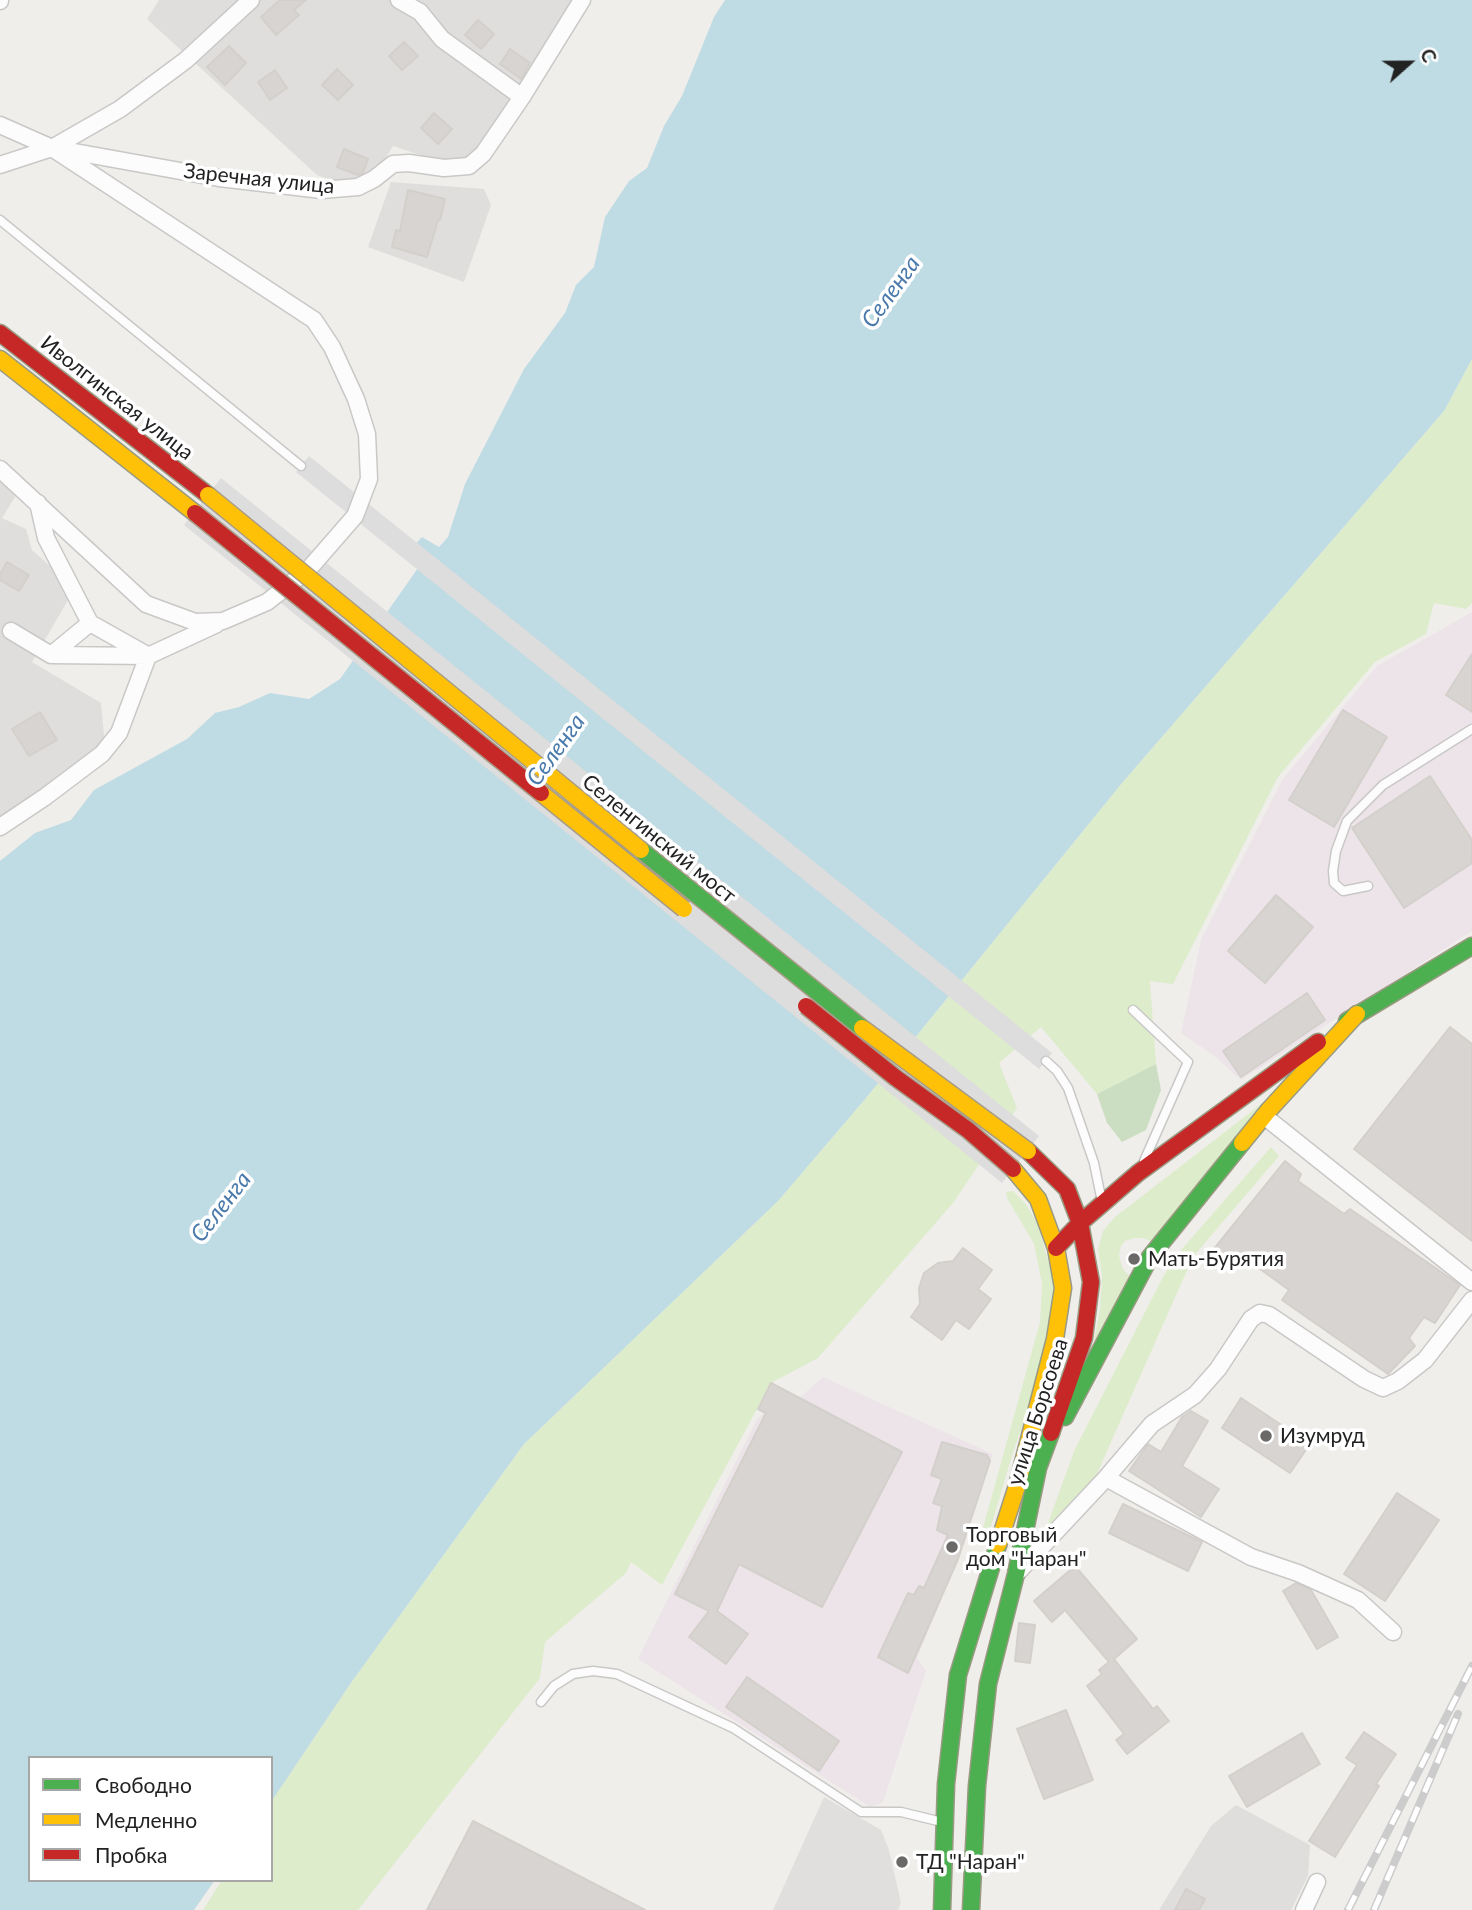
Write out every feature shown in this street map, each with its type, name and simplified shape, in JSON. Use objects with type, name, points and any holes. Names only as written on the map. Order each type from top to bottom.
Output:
[{"type":"main road","name":"Иволгинская улица","points":[[0,333],[208,495]]},
{"type":"main road","name":"Иволгинская улица","points":[[0,359],[195,513]]},
{"type":"main road","name":"Селенгинский мост","points":[[208,495],[768,956],[902,1060],[1028,1151]]},
{"type":"main road","name":"Селенгинский мост","points":[[195,513],[694,916]]},
{"type":"main road","points":[[1056,1248],[1080,1223],[1138,1173],[1357,1014],[1472,946]]},
{"type":"main road","name":"улица Борсоева","points":[[791,994],[896,1078],[968,1130],[1013,1169],[1038,1199],[1056,1248],[1063,1289],[1055,1339],[1017,1486],[958,1675],[946,1784],[942,1910]]},
{"type":"main road","points":[[1038,1468],[1150,1257],[1264,1116],[1357,1014]]},
{"type":"main road","name":"улица Борсоева","points":[[971,1910],[981,1735],[988,1684],[1016,1574],[1038,1468],[1084,1338],[1091,1282],[1080,1223],[1067,1189],[1028,1151]]},
{"type":"main road","points":[[1067,1189],[1086,1200],[1102,1203]]},
{"type":"street","points":[[0,166],[52,148],[120,110],[175,68],[251,0]]},
{"type":"street","points":[[399,0],[420,12],[442,39],[522,97]]},
{"type":"street","name":"Заречная улица","points":[[52,148],[219,178],[322,190],[358,187],[374,179],[393,164],[409,163],[444,168],[469,166],[483,154],[522,97],[582,0]]},
{"type":"street","points":[[0,125],[52,148],[314,320],[332,347],[356,399],[367,434],[369,479],[355,516],[308,570],[267,602],[148,656],[51,654],[11,631]]},
{"type":"street","points":[[0,469],[146,604],[195,622],[223,621]]},
{"type":"street","points":[[38,503],[46,538],[90,624],[148,656]]},
{"type":"street","points":[[51,654],[90,624]]},
{"type":"street","points":[[0,827],[102,754],[120,733],[148,656]]},
{"type":"street","points":[[1264,1116],[1472,1282]]},
{"type":"street","points":[[1016,1574],[1152,1424],[1195,1395],[1218,1369],[1251,1319],[1260,1313],[1269,1315],[1364,1379],[1383,1388],[1398,1381],[1425,1360],[1472,1300]]},
{"type":"street","points":[[1105,1478],[1251,1558],[1298,1573],[1358,1600],[1393,1632]]},
{"type":"street","points":[[1304,1910],[1317,1882]]},
{"type":"lane","points":[[0,220],[301,466]]},
{"type":"lane","points":[[1368,886],[1342,891],[1334,883],[1336,850],[1347,821],[1383,785],[1472,729]]},
{"type":"lane","points":[[1133,1010],[1188,1062],[1138,1173]]},
{"type":"lane","points":[[1046,1061],[1057,1071],[1068,1088],[1094,1164],[1102,1203]]},
{"type":"lane","points":[[541,1702],[554,1686],[573,1674],[593,1671],[617,1674],[733,1728],[862,1812],[901,1812],[945,1822]]},
{"type":"shaded area","points":[[159,0],[576,0],[561,18],[571,29],[472,159],[438,161],[393,146],[373,178],[338,182],[317,175],[147,19]]},
{"type":"shaded area","points":[[391,182],[484,189],[491,205],[464,282],[368,247]]},
{"type":"shaded area","points":[[0,477],[18,492],[2,518],[26,529],[32,550],[75,588],[32,662],[101,703],[105,746],[0,822]]},
{"type":"shaded area","points":[[1472,612],[1472,931],[1241,1080],[1213,1055],[1181,1033],[1201,940],[1282,780],[1377,666]]},
{"type":"shaded area","points":[[823,1377],[993,1454],[958,1559],[917,1658],[926,1671],[883,1802],[870,1807],[638,1659],[757,1419],[769,1408],[789,1407]]},
{"type":"shaded area","points":[[824,1797],[881,1830],[889,1850],[901,1903],[898,1910],[773,1910]]},
{"type":"shaded area","points":[[1236,1805],[1310,1845],[1308,1876],[1291,1910],[1159,1910],[1211,1826]]},
{"type":"green space","points":[[1472,359],[1472,603],[1466,609],[1434,603],[1426,634],[1375,662],[1278,777],[1173,984],[1150,981],[1156,1064],[1097,1094],[1041,1027],[999,1063],[1017,1108],[953,1203],[818,1358],[771,1383],[662,1585],[631,1562],[626,1573],[545,1642],[540,1678],[358,1910],[203,1910],[221,1882],[273,1882],[273,1799],[353,1680],[524,1444],[778,1201],[866,1098],[1122,783],[1444,411]]},
{"type":"green space","points":[[1156,1064],[1161,1090],[1146,1130],[1122,1142],[1107,1123],[1097,1094]]},
{"type":"green space","points":[[1283,1087],[1159,1245],[1143,1238],[1134,1238],[1125,1241],[1121,1246],[1119,1256],[1123,1269],[1136,1283],[1094,1341],[1102,1276],[1098,1249],[1103,1231],[1115,1217]]},
{"type":"green space","points":[[1271,1147],[1279,1156],[1193,1257],[1084,1503],[1043,1537],[1074,1451],[1164,1275],[1181,1250]]},
{"type":"green space","points":[[1013,1191],[1026,1204],[1038,1225],[1054,1282],[1049,1350],[1013,1452],[988,1537],[981,1535],[1040,1322],[1042,1284],[1034,1244],[1007,1198],[1006,1192]]},
{"type":"water","name":"Селенга","points":[[725,0],[1472,0],[1472,359],[1444,411],[1122,783],[866,1098],[778,1201],[524,1444],[353,1680],[273,1799],[273,1756],[28,1756],[28,1882],[214,1882],[194,1910],[0,1910],[0,861],[35,833],[71,820],[94,790],[187,739],[215,713],[239,707],[270,693],[309,699],[340,679],[418,568],[408,552],[422,537],[439,547],[448,537],[465,484],[524,369],[565,313],[576,285],[594,267],[605,217],[629,181],[647,168],[664,126],[682,96],[714,17]]},
{"type":"pier","points":[[309,456],[1052,1053],[1039,1069],[296,472]]},
{"type":"pier","points":[[221,478],[1039,1136],[1002,1183],[184,525]]},
{"type":"building","points":[[280,0],[306,0],[294,10],[299,15],[276,35],[261,17]]},
{"type":"building","points":[[478,20],[494,34],[481,49],[465,35]]},
{"type":"building","points":[[404,42],[418,56],[402,70],[389,56]]},
{"type":"building","points":[[229,46],[246,63],[225,85],[207,67]]},
{"type":"building","points":[[510,49],[530,63],[521,79],[500,64]]},
{"type":"building","points":[[337,69],[353,85],[338,100],[322,85]]},
{"type":"building","points":[[275,70],[287,88],[270,100],[258,82]]},
{"type":"building","points":[[434,113],[452,129],[438,144],[421,128]]},
{"type":"building","points":[[344,149],[368,159],[363,173],[358,175],[337,167]]},
{"type":"building","points":[[408,190],[445,199],[427,257],[392,247],[396,230],[400,231]]},
{"type":"building","points":[[7,562],[29,575],[19,591],[0,580],[0,574]]},
{"type":"building","points":[[1472,654],[1472,712],[1446,695]]},
{"type":"building","points":[[1343,710],[1387,737],[1334,827],[1289,800]]},
{"type":"building","points":[[40,712],[57,740],[29,756],[12,729]]},
{"type":"building","points":[[1430,776],[1472,840],[1472,863],[1404,908],[1352,828]]},
{"type":"building","points":[[1276,895],[1313,927],[1265,983],[1228,951]]},
{"type":"building","points":[[1307,993],[1325,1020],[1241,1077],[1223,1051]]},
{"type":"building","points":[[1450,1027],[1472,1044],[1472,1241],[1354,1149]]},
{"type":"building","points":[[1285,1161],[1301,1174],[1298,1181],[1344,1214],[1350,1209],[1460,1285],[1435,1323],[1424,1317],[1409,1338],[1415,1346],[1388,1374],[1282,1300],[1289,1290],[1238,1253],[1228,1263],[1213,1250]]},
{"type":"building","points":[[963,1248],[992,1270],[978,1289],[991,1299],[969,1329],[956,1320],[942,1340],[911,1317],[920,1304],[919,1288],[924,1273],[938,1263],[953,1261]]},
{"type":"building","points":[[771,1383],[902,1452],[822,1607],[739,1564],[717,1611],[748,1634],[726,1664],[689,1637],[709,1611],[675,1594],[766,1413],[758,1409]]},
{"type":"building","name":"Изумруд","points":[[1241,1398],[1310,1444],[1290,1473],[1222,1428]]},
{"type":"building","points":[[1191,1411],[1208,1421],[1182,1466],[1219,1489],[1201,1517],[1129,1471],[1148,1444],[1161,1452],[1182,1417]]},
{"type":"building","name":"Торговый дом \"Наран\"","points":[[942,1442],[987,1455],[990,1461],[958,1559],[908,1673],[878,1657],[908,1593],[914,1595],[919,1586],[924,1588],[948,1535],[937,1530],[942,1506],[933,1503],[942,1479],[931,1475]]},
{"type":"building","points":[[1397,1493],[1439,1520],[1385,1601],[1344,1574]]},
{"type":"building","points":[[1123,1504],[1202,1542],[1188,1571],[1109,1533]]},
{"type":"building","points":[[1075,1566],[1137,1639],[1114,1659],[1153,1709],[1157,1706],[1169,1721],[1127,1754],[1116,1740],[1124,1734],[1087,1686],[1102,1674],[1099,1670],[1109,1662],[1065,1610],[1052,1622],[1034,1601]]},
{"type":"building","points":[[1296,1583],[1311,1590],[1338,1637],[1317,1649],[1283,1591]]},
{"type":"building","points":[[1019,1623],[1035,1625],[1030,1663],[1015,1661]]},
{"type":"building","points":[[747,1677],[839,1741],[819,1771],[726,1707]]},
{"type":"building","points":[[1066,1710],[1093,1780],[1044,1799],[1017,1729]]},
{"type":"building","points":[[1364,1732],[1396,1754],[1335,1857],[1309,1841],[1357,1765],[1346,1758]]},
{"type":"building","points":[[1302,1733],[1320,1764],[1247,1807],[1229,1776]]},
{"type":"building","points":[[473,1821],[645,1910],[427,1910]]},
{"type":"building","points":[[1186,1889],[1205,1899],[1199,1910],[1175,1910]]},
{"type":"railway","points":[[1348,1910],[1472,1666]]},
{"type":"railway","points":[[1374,1910],[1458,1714]]},
{"type":"traffic: fast","points":[[641,850],[862,1028]]},
{"type":"traffic: fast","points":[[1347,1021],[1472,946]]},
{"type":"traffic: fast","points":[[1065,1417],[1150,1257],[1242,1143]]},
{"type":"traffic: fast","points":[[971,1910],[977,1786],[988,1684],[1016,1574],[1038,1468],[1051,1433]]},
{"type":"traffic: fast","points":[[942,1910],[946,1784],[958,1675],[998,1545]]},
{"type":"traffic: slow","points":[[0,359],[195,513]]},
{"type":"traffic: slow","points":[[208,495],[641,850]]},
{"type":"traffic: slow","points":[[541,793],[684,909]]},
{"type":"traffic: slow","points":[[1242,1143],[1357,1014]]},
{"type":"traffic: slow","points":[[862,1028],[1028,1151]]},
{"type":"traffic: slow","points":[[998,1545],[1017,1486],[1055,1339],[1063,1288],[1056,1248],[1038,1199],[1013,1169]]},
{"type":"traffic: jam","points":[[0,333],[208,495]]},
{"type":"traffic: jam","points":[[195,513],[541,793]]},
{"type":"traffic: jam","points":[[806,1006],[896,1078],[968,1130],[1013,1169]]},
{"type":"traffic: jam","points":[[1056,1248],[1080,1223],[1138,1173],[1318,1042]]},
{"type":"traffic: jam","points":[[1028,1151],[1067,1189],[1080,1223],[1091,1282],[1084,1338],[1051,1433]]},
{"type":"place","name":"Мать-Бурятия","points":[[1134,1259]]},
{"type":"place","name":"Изумруд","points":[[1266,1436]]},
{"type":"place","name":"Торговый дом \"Наран\"","points":[[952,1547]]},
{"type":"place","name":"ТД \"Наран\"","points":[[902,1862]]}]
